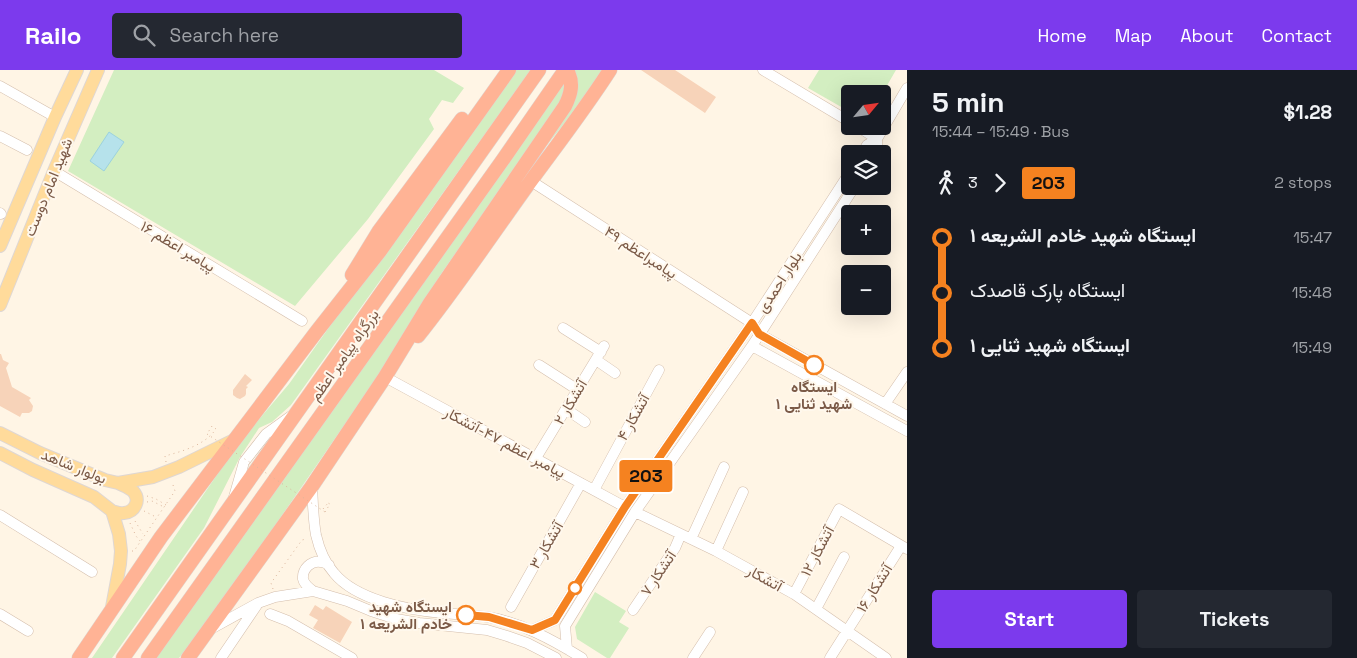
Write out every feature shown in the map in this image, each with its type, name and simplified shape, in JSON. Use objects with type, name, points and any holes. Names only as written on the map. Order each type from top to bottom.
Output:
[{"type":"highway","points":[[317,331],[379,231],[498,70]]},
{"type":"highway","points":[[79,658],[161,537],[380,250],[508,70]]},
{"type":"highway","name":"بزرگراه پیامبر اعظم","points":[[123,658],[539,70]]},
{"type":"highway","points":[[188,658],[312,486],[385,377],[430,303],[570,97],[572,86],[570,75],[566,70]]},
{"type":"highway","name":"بزرگراه پیامبر اعظم","points":[[148,658],[566,70]]},
{"type":"highway","points":[[385,377],[442,306],[591,100],[610,70]]},
{"type":"highway","points":[[198,658],[209,631]]},
{"type":"main road","name":"شهید امام دوست","points":[[0,246],[77,70]]},
{"type":"main road","name":"شهید امام دوست","points":[[0,305],[54,171],[98,70]]},
{"type":"main road","name":"بولوار شاهد","points":[[0,433],[40,453],[105,480],[118,483],[153,477],[179,467],[234,440]]},
{"type":"main road","name":"بولوار شاهد","points":[[0,453],[94,497],[112,511]]},
{"type":"main road","points":[[112,511],[121,514],[133,507],[132,490],[118,483]]},
{"type":"main road","points":[[112,511],[119,534],[121,551],[112,607]]},
{"type":"street","points":[[764,70],[841,117]]},
{"type":"street","points":[[0,86],[55,117]]},
{"type":"street","points":[[867,145],[877,139],[907,88]]},
{"type":"street","points":[[871,135],[877,139]]},
{"type":"street","points":[[0,136],[27,150]]},
{"type":"street","points":[[877,139],[877,145]]},
{"type":"street","name":"پیامبر اعظم ۱۶","points":[[54,171],[302,321]]},
{"type":"street","name":"پیامبراعظم ۴۹","points":[[531,181],[752,323]]},
{"type":"street","name":"بلوار احمدی","points":[[555,620],[625,507],[752,323],[841,186]]},
{"type":"street","name":"بلوار احمدی","points":[[565,626],[635,512],[752,346],[849,195]]},
{"type":"street","points":[[752,323],[759,334],[907,416]]},
{"type":"street","points":[[752,323],[752,346],[907,431]]},
{"type":"street","points":[[563,328],[600,353],[615,373]]},
{"type":"street","name":"آتشکار ۲","points":[[536,458],[600,353]]},
{"type":"street","points":[[539,365],[578,390]]},
{"type":"street","name":"آتشکار ۴","points":[[594,490],[659,370]]},
{"type":"street","points":[[886,404],[907,372]]},
{"type":"street","name":"پیامبر اعظم ۴۷-آتشکار","points":[[385,377],[625,507]]},
{"type":"street","points":[[566,409],[585,422]]},
{"type":"street","points":[[691,539],[724,466]]},
{"type":"street","name":"آتشکار ۳","points":[[511,607],[581,483]]},
{"type":"street","points":[[312,486],[316,536],[328,565],[352,589],[399,606],[489,617],[532,630],[582,658]]},
{"type":"street","points":[[716,551],[743,492]]},
{"type":"street","name":"آتشکار ۱۲","points":[[794,594],[839,509],[904,547]]},
{"type":"street","name":"آتشکار","points":[[635,512],[716,551],[794,594],[886,658]]},
{"type":"street","points":[[0,516],[92,572]]},
{"type":"street","name":"آتشکار ۷","points":[[633,610],[675,548],[681,534]]},
{"type":"street","name":"آتشکار ۱۶","points":[[830,658],[904,547]]},
{"type":"street","points":[[816,609],[844,557]]},
{"type":"street","points":[[313,592],[306,586],[303,579],[304,571],[308,565],[315,562],[322,562],[328,565]]},
{"type":"street","points":[[209,631],[258,603],[275,597],[313,592],[347,601],[396,619],[419,624],[487,630],[527,643],[542,654],[556,658]]},
{"type":"street","points":[[221,658],[258,603]]},
{"type":"street","points":[[0,614],[28,632]]},
{"type":"street","points":[[270,614],[288,620],[352,658]]},
{"type":"street","points":[[532,630],[555,620],[560,625],[565,626],[568,649]]},
{"type":"street","points":[[693,658],[710,632]]},
{"type":"path","points":[[121,551],[134,551],[175,491],[165,456],[201,443],[212,434],[216,429],[212,426],[207,434],[325,512],[330,504],[328,503]]},
{"type":"path","points":[[140,541],[132,527],[133,507],[144,496],[156,499],[165,506]]},
{"type":"path","points":[[133,507],[152,501],[165,506]]},
{"type":"path","points":[[133,507],[140,508],[157,517]]},
{"type":"path","points":[[133,507],[140,531],[144,535]]},
{"type":"path","points":[[275,597],[272,583],[302,540],[316,536]]},
{"type":"green space","points":[[114,70],[434,70],[464,88],[453,103],[442,100],[429,119],[434,129],[368,219],[295,306],[68,171]]},
{"type":"green space","points":[[511,70],[531,70],[291,405],[272,422],[259,428],[240,457],[204,528],[112,658],[92,658],[238,444],[289,384]]},
{"type":"green space","points":[[572,70],[605,70],[597,83],[539,155],[527,152],[441,274],[383,369],[227,595],[179,658],[156,658]]},
{"type":"green space","points":[[819,70],[896,70],[887,85],[841,85],[841,107],[808,88]]},
{"type":"green space","points":[[595,592],[626,611],[619,622],[629,628],[610,658],[577,639],[575,627]]},
{"type":"water","points":[[109,132],[124,142],[104,171],[90,161]]},
{"type":"building","points":[[641,70],[675,70],[716,97],[705,113]]},
{"type":"building","points":[[0,354],[3,360],[9,363],[6,368],[12,387],[31,398],[29,400],[33,406],[32,411],[22,413],[20,417],[0,406]]},
{"type":"building","points":[[245,374],[252,380],[246,386],[248,387],[245,396],[240,399],[233,395],[233,390]]},
{"type":"building","points":[[315,605],[323,610],[326,606],[352,622],[340,643],[313,628],[318,620],[309,615]]},
{"type":"bus line","name":"203","points":[[466,615],[489,617],[532,630],[555,620],[625,507],[752,323],[759,334],[814,365]]},
{"type":"place","name":"ایستگاه شهید ثنایی ۱","points":[[814,365]]},
{"type":"place","name":"ایستگاه شهید خادم الشریعه ۱","points":[[466,615]]}]
